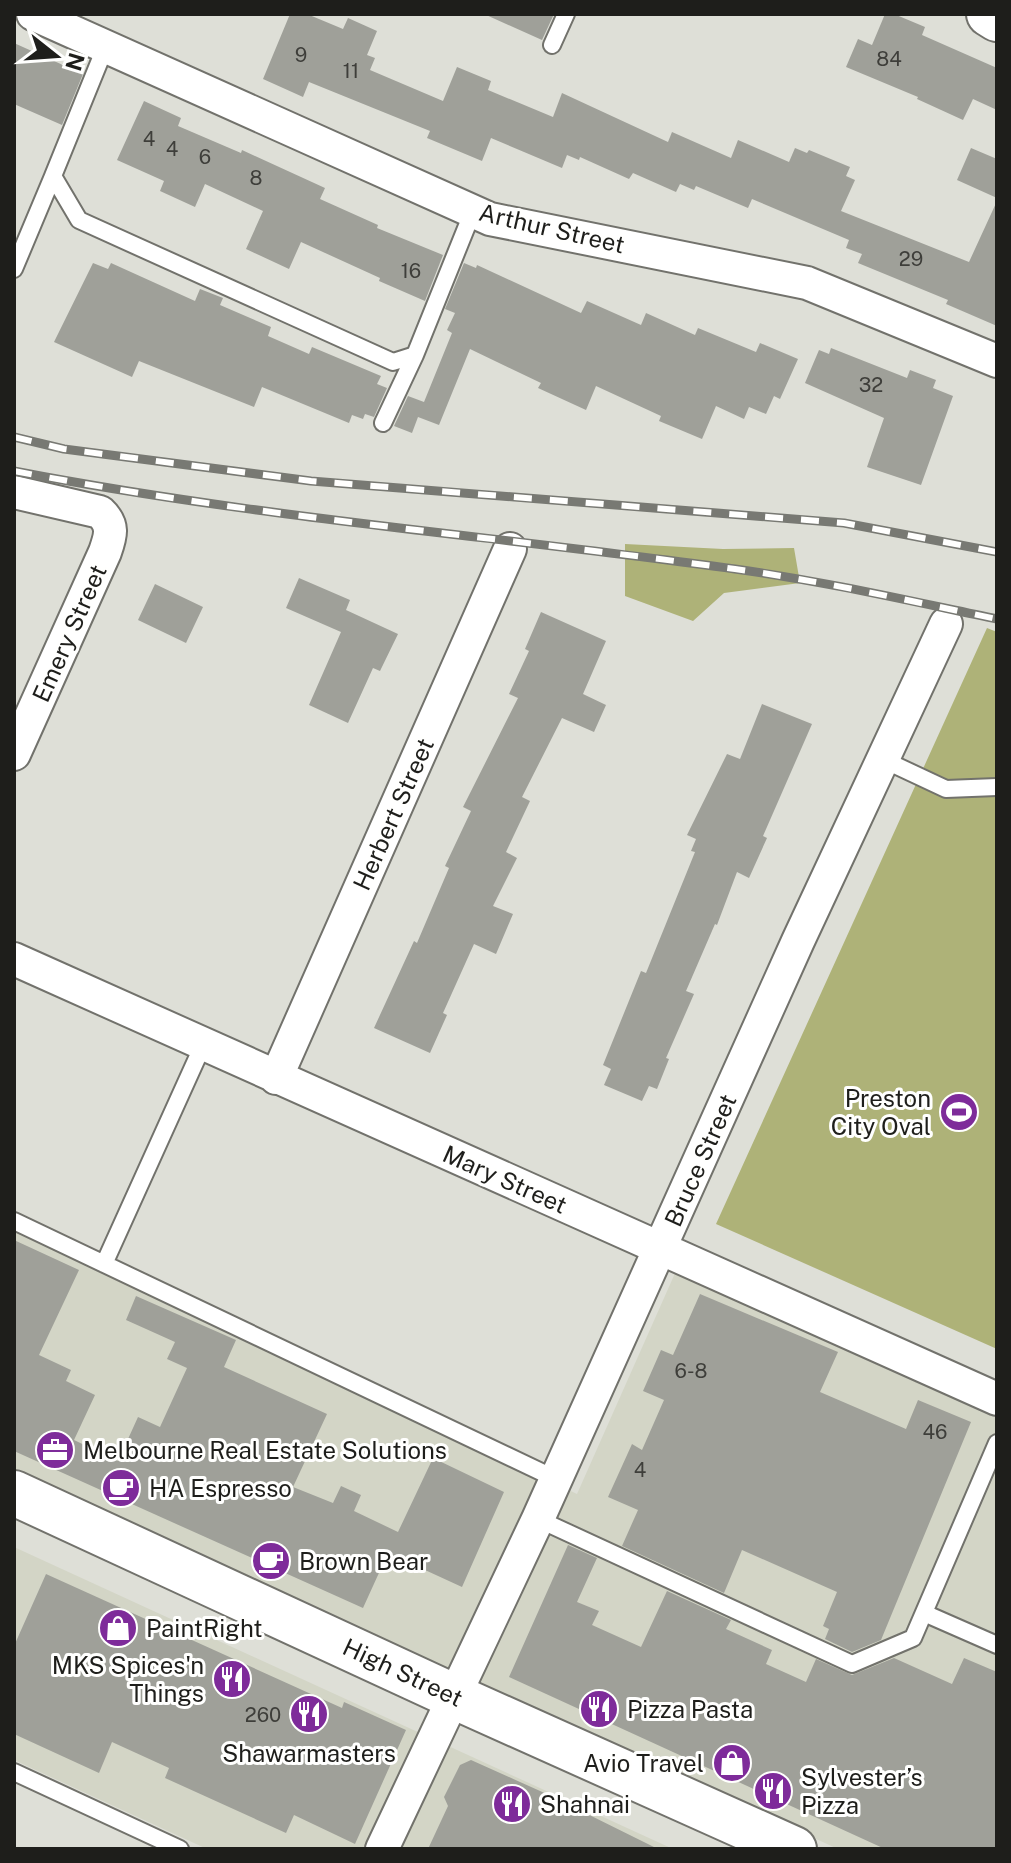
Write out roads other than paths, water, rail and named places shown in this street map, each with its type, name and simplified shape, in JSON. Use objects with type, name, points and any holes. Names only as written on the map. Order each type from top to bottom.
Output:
[{"type":"main road","points":[[989,14],[997,19]]},
{"type":"main road","name":"High Street","points":[[14,1493],[738,1842],[794,1849]]},
{"type":"main road","name":"High Street","points":[[14,1517],[449,1705]]},
{"type":"street","name":"Arthur Street","points":[[33,14],[490,219],[807,283],[997,361]]},
{"type":"street","name":"Emery Street","points":[[14,492],[100,512],[112,529],[105,552],[14,754]]},
{"type":"street","name":"Herbert Street","points":[[276,1078],[510,549]]},
{"type":"street","name":"Bruce Street","points":[[382,1849],[538,1519],[946,624]]},
{"type":"street","name":"Mary Street","points":[[14,959],[997,1399]]},
{"type":"lane","points":[[552,45],[566,14]]},
{"type":"lane","points":[[14,269],[105,48]]},
{"type":"lane","points":[[53,176],[79,220],[393,362],[415,355]]},
{"type":"lane","points":[[383,423],[415,355],[473,211]]},
{"type":"lane","points":[[882,759],[946,789],[997,787]]},
{"type":"lane","points":[[104,1264],[203,1045]]},
{"type":"lane","points":[[14,1221],[556,1479]]},
{"type":"lane","points":[[538,1519],[852,1664],[913,1638],[997,1443]]},
{"type":"lane","points":[[924,1613],[997,1645]]},
{"type":"lane","points":[[14,1772],[180,1849]]},
{"type":"railway","points":[[14,437],[64,449],[311,481],[844,523],[997,552]]},
{"type":"railway","points":[[14,471],[283,514],[768,574],[997,619]]},
{"type":"place","name":"Preston City Oval","points":[[959,1112]]},
{"type":"place","name":"Melbourne Real Estate Solutions","points":[[55,1450]]},
{"type":"place","name":"HA Espresso","points":[[121,1488]]},
{"type":"place","name":"Brown Bear","points":[[271,1561]]},
{"type":"place","name":"PaintRight","points":[[118,1628]]},
{"type":"place","name":"MKS Spices'n Things","points":[[232,1679]]},
{"type":"place","name":"Pizza Pasta","points":[[599,1709]]},
{"type":"place","name":"Shawarmasters","points":[[309,1714]]},
{"type":"place","name":"Avio Travel","points":[[732,1763]]},
{"type":"place","name":"Sylvester’s Pizza","points":[[773,1791]]},
{"type":"place","name":"Shahnai","points":[[512,1804]]}]
